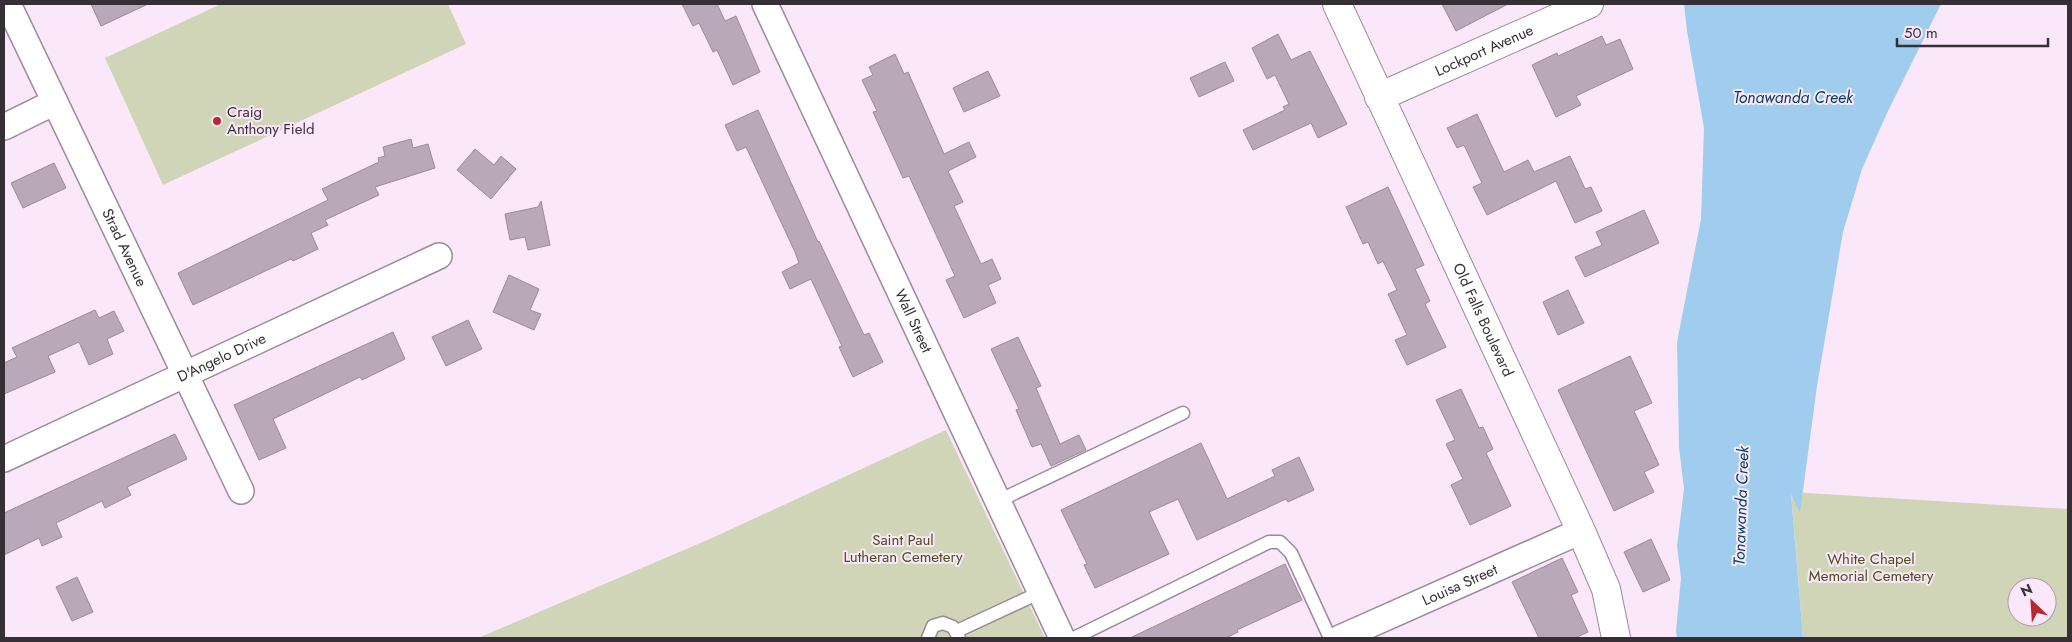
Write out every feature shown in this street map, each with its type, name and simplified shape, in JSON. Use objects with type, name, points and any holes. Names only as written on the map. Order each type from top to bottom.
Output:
[{"type":"street","name":"Strad Avenue","points":[[8,4],[241,491]]},
{"type":"street","name":"Wall Street","points":[[765,4],[1062,638]]},
{"type":"street","name":"Old Falls Boulevard","points":[[1337,4],[1581,531],[1606,589],[1616,638]]},
{"type":"street","name":"Lockport Avenue","points":[[1379,97],[1589,4]]},
{"type":"street","points":[[4,127],[55,102]]},
{"type":"street","name":"D'Angelo Drive","points":[[4,459],[439,256]]},
{"type":"street","name":"Louisa Street","points":[[1340,638],[1581,531]]},
{"type":"lane","points":[[998,501],[1183,413]]},
{"type":"lane","points":[[1074,638],[1269,542],[1280,542],[1291,553],[1330,638]]},
{"type":"lane","points":[[928,638],[930,630],[938,624],[949,624],[958,634],[1041,592]]},
{"type":"green space","name":"Craig Anthony Field","points":[[221,4],[448,4],[466,44],[163,185],[105,58]]},
{"type":"green space","name":"Saint Paul Lutheran Cemetery","points":[[946,430],[1045,638],[478,638],[712,538]]},
{"type":"green space","name":"White Chapel Memorial Cemetery","points":[[1791,492],[2068,509],[2068,638],[1803,638]]},
{"type":"water","name":"Tonawanda Creek","points":[[1684,4],[1941,4],[1888,111],[1862,169],[1843,232],[1817,386],[1800,513],[1791,494],[1803,638],[1677,638],[1681,578],[1677,546],[1684,489],[1679,447],[1677,342],[1701,219],[1704,128]]},
{"type":"building","points":[[91,4],[148,4],[101,26]]},
{"type":"building","points":[[682,4],[717,4],[725,21],[736,16],[760,72],[733,85],[717,50],[713,52],[699,23],[693,26]]},
{"type":"building","points":[[1442,4],[1508,4],[1456,31]]},
{"type":"building","points":[[1278,34],[1291,60],[1310,51],[1347,124],[1318,138],[1311,123],[1253,150],[1243,130],[1285,110],[1283,107],[1289,104],[1275,75],[1267,79],[1252,48]]},
{"type":"building","points":[[1602,36],[1606,45],[1620,39],[1633,69],[1576,96],[1581,105],[1556,117],[1532,65],[1557,53],[1558,56]]},
{"type":"building","points":[[895,54],[904,74],[908,72],[944,154],[969,142],[976,157],[948,171],[963,202],[954,206],[981,264],[992,259],[1001,279],[988,285],[996,303],[964,318],[946,280],[955,276],[909,176],[903,178],[873,112],[877,111],[862,80],[873,75],[869,67]]},
{"type":"building","points":[[1225,62],[1234,81],[1199,97],[1190,78]]},
{"type":"building","points":[[988,71],[1000,96],[964,112],[953,88]]},
{"type":"building","points":[[758,110],[818,242],[864,335],[869,333],[883,362],[853,377],[839,347],[842,346],[811,279],[790,289],[782,272],[799,263],[795,252],[746,147],[737,151],[725,125]]},
{"type":"building","points":[[1477,114],[1504,172],[1528,160],[1534,172],[1570,156],[1585,189],[1591,187],[1602,211],[1575,223],[1556,181],[1487,215],[1473,187],[1482,183],[1464,145],[1457,148],[1447,128]]},
{"type":"building","points":[[411,139],[413,148],[428,144],[435,168],[375,187],[379,195],[325,220],[328,225],[311,233],[318,249],[293,261],[291,259],[193,305],[178,273],[328,200],[322,189],[379,162],[378,158],[385,156],[383,147]]},
{"type":"building","points":[[475,149],[494,165],[501,156],[516,169],[491,199],[457,170]]},
{"type":"building","points":[[54,163],[66,188],[23,208],[11,183]]},
{"type":"building","points":[[1388,187],[1424,265],[1415,269],[1430,301],[1425,304],[1446,347],[1407,365],[1395,340],[1407,335],[1388,294],[1397,290],[1383,261],[1378,264],[1368,242],[1363,244],[1346,207]]},
{"type":"building","points":[[541,201],[550,245],[528,250],[525,237],[510,240],[505,214],[538,207]]},
{"type":"building","points":[[1644,210],[1659,243],[1585,277],[1575,257],[1602,245],[1596,232]]},
{"type":"building","points":[[509,275],[539,289],[530,310],[541,314],[534,330],[493,312]]},
{"type":"building","points":[[1568,290],[1584,323],[1558,335],[1543,302]]},
{"type":"building","points":[[95,310],[99,318],[114,311],[124,331],[107,339],[113,354],[89,365],[79,342],[48,356],[55,372],[4,394],[4,363],[17,357],[12,348]]},
{"type":"building","points":[[468,320],[482,349],[446,366],[432,337]]},
{"type":"building","points":[[393,332],[405,359],[362,380],[360,377],[273,419],[286,448],[259,460],[234,405]]},
{"type":"building","points":[[1018,337],[1041,386],[1036,388],[1060,444],[1079,435],[1086,450],[1051,466],[1041,444],[1032,447],[1016,410],[1019,409],[991,349]]},
{"type":"building","points":[[1630,356],[1652,403],[1634,411],[1659,465],[1644,472],[1654,492],[1614,511],[1558,390]]},
{"type":"building","points":[[1461,389],[1479,428],[1483,427],[1493,449],[1486,453],[1511,506],[1470,525],[1451,485],[1463,479],[1446,444],[1455,440],[1436,400]]},
{"type":"building","points":[[175,434],[187,459],[127,487],[131,495],[105,508],[102,501],[56,523],[62,537],[42,546],[39,538],[4,555],[4,513]]},
{"type":"building","points":[[1201,443],[1227,499],[1275,476],[1272,470],[1299,457],[1314,490],[1288,502],[1286,499],[1197,540],[1178,499],[1149,512],[1169,554],[1095,588],[1084,565],[1087,564],[1061,510]]},
{"type":"building","points":[[1651,539],[1670,580],[1643,592],[1624,552]]},
{"type":"building","points":[[1562,558],[1578,592],[1571,595],[1588,632],[1575,638],[1539,638],[1512,582]]},
{"type":"building","points":[[1285,564],[1302,600],[1237,630],[1238,632],[1226,638],[1130,638]]},
{"type":"building","points":[[77,577],[93,612],[72,621],[56,587]]},
{"type":"place","name":"Craig Anthony Field","points":[[217,121]]}]
